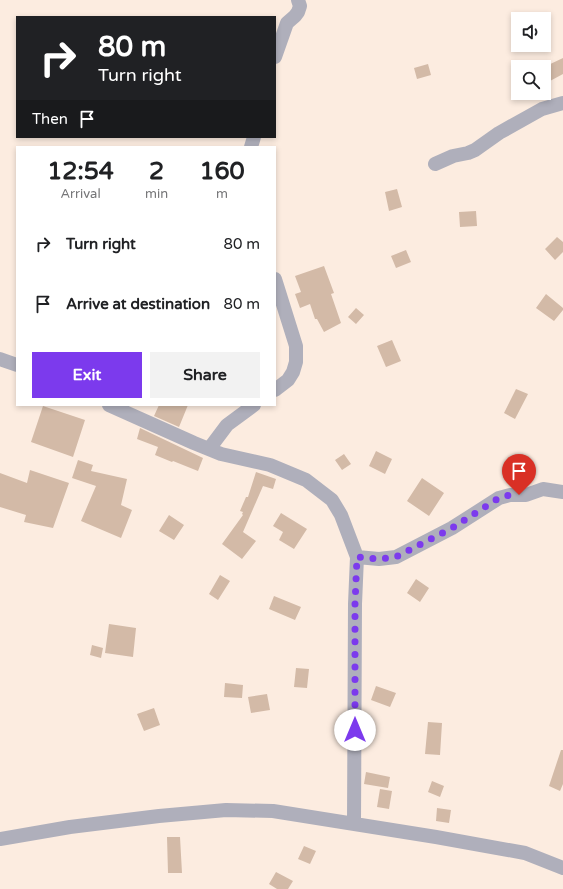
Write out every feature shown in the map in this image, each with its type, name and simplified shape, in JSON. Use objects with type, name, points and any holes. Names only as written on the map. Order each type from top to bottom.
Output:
[{"type":"street","points":[[276,54],[287,23],[298,12],[300,6],[298,0]]},
{"type":"street","points":[[435,164],[453,156],[475,150],[499,133],[542,109],[563,103]]},
{"type":"street","points":[[276,282],[296,346],[296,362],[294,372],[288,380],[276,389]]},
{"type":"street","points":[[0,359],[16,365]]},
{"type":"street","points":[[112,406],[184,440],[221,454],[270,465],[306,480],[332,500],[341,515],[357,557],[355,604],[354,823]]},
{"type":"street","points":[[209,449],[227,425],[253,406]]},
{"type":"street","points":[[357,557],[379,559],[396,557],[452,528],[499,498],[510,495],[526,495],[543,489],[563,492]]},
{"type":"street","points":[[0,839],[70,827],[226,810],[273,811],[354,823],[525,853],[563,868]]},
{"type":"building","points":[[563,58],[563,74],[551,80],[551,64]]},
{"type":"building","points":[[428,64],[431,75],[417,79],[414,68]]},
{"type":"building","points":[[397,189],[402,207],[389,211],[385,192]]},
{"type":"building","points":[[476,211],[477,226],[460,227],[459,212]]},
{"type":"building","points":[[557,237],[563,242],[563,252],[555,260],[545,249]]},
{"type":"building","points":[[406,250],[411,262],[396,268],[391,256]]},
{"type":"building","points":[[324,266],[334,293],[331,294],[341,323],[324,332],[317,319],[315,319],[310,304],[300,308],[295,294],[301,292],[295,276]]},
{"type":"building","points":[[546,294],[563,308],[554,321],[536,308]]},
{"type":"building","points":[[356,308],[364,315],[356,324],[348,317]]},
{"type":"building","points":[[392,340],[401,361],[386,367],[377,346]]},
{"type":"building","points":[[516,389],[528,394],[515,419],[504,413]]},
{"type":"building","points":[[43,406],[85,420],[73,457],[31,442]]},
{"type":"building","points":[[159,406],[188,406],[179,427],[154,416]]},
{"type":"building","points":[[140,428],[203,458],[198,471],[155,455],[158,447],[137,439]]},
{"type":"building","points":[[376,451],[392,459],[385,474],[369,466]]},
{"type":"building","points":[[344,454],[351,464],[342,470],[335,460]]},
{"type":"building","points":[[78,460],[93,465],[91,471],[127,479],[121,505],[132,510],[121,538],[81,521],[96,486],[72,478]]},
{"type":"building","points":[[30,470],[69,483],[53,528],[24,522],[26,515],[0,507],[0,473],[27,483]]},
{"type":"building","points":[[256,472],[276,479],[273,489],[263,486],[243,532],[256,541],[242,559],[222,544],[243,515],[243,512],[240,511],[246,497],[248,497]]},
{"type":"building","points":[[422,478],[444,493],[429,516],[407,501]]},
{"type":"building","points":[[281,513],[307,529],[294,549],[279,540],[283,532],[273,526]]},
{"type":"building","points":[[169,515],[184,525],[174,540],[159,531]]},
{"type":"building","points":[[220,575],[230,581],[218,600],[209,594]]},
{"type":"building","points":[[416,579],[429,588],[420,602],[407,593]]},
{"type":"building","points":[[274,596],[301,607],[295,620],[269,609]]},
{"type":"building","points":[[109,624],[136,628],[133,657],[105,653]]},
{"type":"building","points":[[92,645],[103,648],[101,658],[90,655]]},
{"type":"building","points":[[296,668],[309,669],[307,688],[294,687]]},
{"type":"building","points":[[225,683],[243,685],[242,698],[224,697]]},
{"type":"building","points":[[376,686],[396,693],[390,707],[371,700]]},
{"type":"building","points":[[267,694],[270,710],[251,713],[248,697]]},
{"type":"building","points":[[154,708],[160,725],[144,731],[137,714]]},
{"type":"building","points":[[428,722],[442,723],[440,755],[425,754]]},
{"type":"building","points":[[561,750],[563,750],[563,784],[560,791],[549,786]]},
{"type":"building","points":[[366,772],[390,777],[388,788],[364,784]]},
{"type":"building","points":[[432,781],[444,786],[440,797],[428,792]]},
{"type":"building","points":[[380,789],[392,791],[389,809],[377,807]]},
{"type":"building","points":[[437,808],[451,810],[449,823],[436,821]]},
{"type":"building","points":[[167,837],[180,837],[182,873],[168,873]]},
{"type":"building","points":[[304,846],[316,851],[310,864],[298,859]]},
{"type":"building","points":[[276,872],[293,881],[288,889],[277,889],[269,884]]},
{"type":"route","points":[[355,730],[355,604],[357,557],[379,559],[396,557],[452,528],[499,498],[510,495],[519,495]]}]
